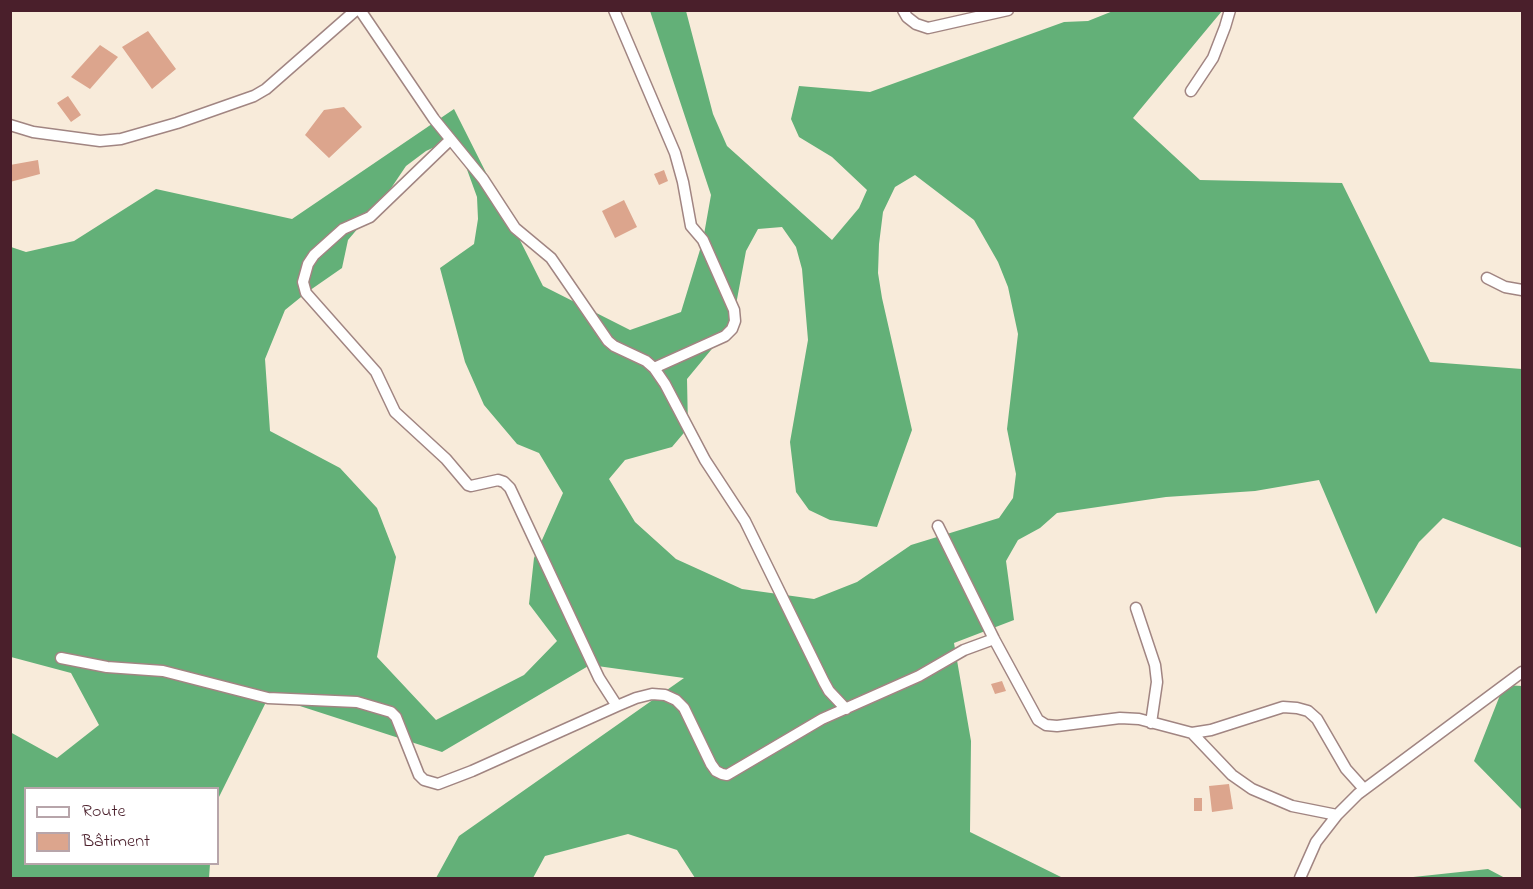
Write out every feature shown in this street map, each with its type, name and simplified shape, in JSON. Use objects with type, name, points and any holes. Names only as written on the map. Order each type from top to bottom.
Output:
[{"type":"street","points":[[10,125],[33,132],[100,141],[121,139],[177,123],[254,96],[266,89],[358,10],[434,119],[483,179],[515,228],[551,258],[608,341],[646,361],[654,368],[665,384],[705,460],[745,521],[829,691],[846,709]]},
{"type":"street","points":[[614,10],[675,153],[691,226],[703,240],[735,310],[732,329],[725,336],[654,368]]},
{"type":"street","points":[[903,10],[907,17],[916,24],[928,28],[1008,10]]},
{"type":"street","points":[[1191,91],[1213,58],[1226,27],[1230,10]]},
{"type":"street","points":[[450,140],[370,217],[343,229],[314,255],[308,264],[303,282],[306,293],[376,372],[395,412],[441,454],[468,485],[498,480],[510,488],[599,678],[617,705]]},
{"type":"street","points":[[1487,278],[1505,287],[1522,290]]},
{"type":"street","points":[[938,526],[994,639],[1038,720],[1046,725],[1057,726],[1120,718],[1139,719],[1192,733],[1211,730],[1283,707],[1298,708],[1308,711],[1317,719],[1346,769],[1364,789]]},
{"type":"street","points":[[1136,608],[1155,665],[1156,682],[1151,723]]},
{"type":"street","points":[[61,657],[107,667],[163,671],[268,698],[357,702],[391,712],[396,717],[419,775],[424,780],[438,784],[472,771],[617,705],[652,694],[665,695],[676,700],[684,708],[711,764],[716,771],[727,775],[822,719],[919,676],[964,650],[994,639]]},
{"type":"street","points":[[1300,879],[1316,842],[1337,815],[1364,789],[1522,672]]},
{"type":"street","points":[[1192,733],[1232,775],[1252,789],[1292,806],[1337,815]]},
{"type":"green space","points":[[650,11],[686,11],[713,114],[727,146],[832,240],[859,208],[867,190],[832,157],[799,137],[791,119],[799,86],[870,92],[1064,22],[1088,21],[1113,11],[1222,11],[1133,118],[1200,180],[1342,183],[1430,362],[1522,369],[1522,548],[1443,518],[1419,542],[1376,614],[1319,480],[1255,491],[1166,497],[1057,513],[1040,528],[1018,540],[1006,561],[1014,620],[954,643],[971,741],[970,832],[1063,878],[695,878],[677,850],[628,834],[545,856],[533,878],[436,878],[459,836],[684,678],[590,665],[442,752],[269,696],[219,797],[219,787],[24,787],[24,865],[210,865],[209,878],[11,878],[10,732],[57,758],[99,725],[71,673],[11,657],[11,247],[26,252],[74,241],[156,189],[292,219],[454,109],[543,286],[630,330],[681,312],[703,240],[711,195]],"holes":[[[450,140],[461,153],[477,197],[478,219],[474,244],[440,268],[465,362],[484,405],[517,444],[539,453],[563,493],[534,558],[529,604],[557,641],[524,675],[436,720],[377,657],[396,557],[377,508],[340,468],[270,431],[265,359],[285,310],[342,268],[348,240],[375,212],[406,166],[426,151]],[[915,175],[974,220],[998,262],[1008,287],[1018,334],[1007,429],[1016,474],[1013,498],[999,518],[911,545],[857,582],[814,599],[742,589],[676,559],[635,522],[609,479],[625,460],[672,447],[688,428],[687,379],[735,321],[746,251],[758,229],[782,227],[796,247],[802,269],[808,340],[790,442],[796,492],[809,510],[830,520],[877,527],[912,430],[878,273],[883,212],[895,187]]]},
{"type":"green space","points":[[1504,685],[1522,686],[1522,810],[1474,761]]},
{"type":"green space","points":[[1488,869],[1505,878],[1404,878]]},
{"type":"building","points":[[148,31],[176,69],[152,89],[122,47]]},
{"type":"building","points":[[100,45],[118,57],[90,89],[71,77]]},
{"type":"building","points":[[68,96],[81,115],[71,122],[57,103]]},
{"type":"building","points":[[344,107],[362,127],[329,158],[305,135],[324,110]]},
{"type":"building","points":[[38,160],[40,174],[10,182],[10,165]]},
{"type":"building","points":[[664,170],[668,181],[659,185],[654,174]]},
{"type":"building","points":[[624,200],[637,227],[615,238],[602,211]]},
{"type":"building","points":[[1002,681],[1006,691],[995,694],[991,684]]},
{"type":"building","points":[[1229,784],[1233,809],[1212,812],[1209,786]]},
{"type":"building","points":[[1194,798],[1202,798],[1202,811],[1194,811]]}]
